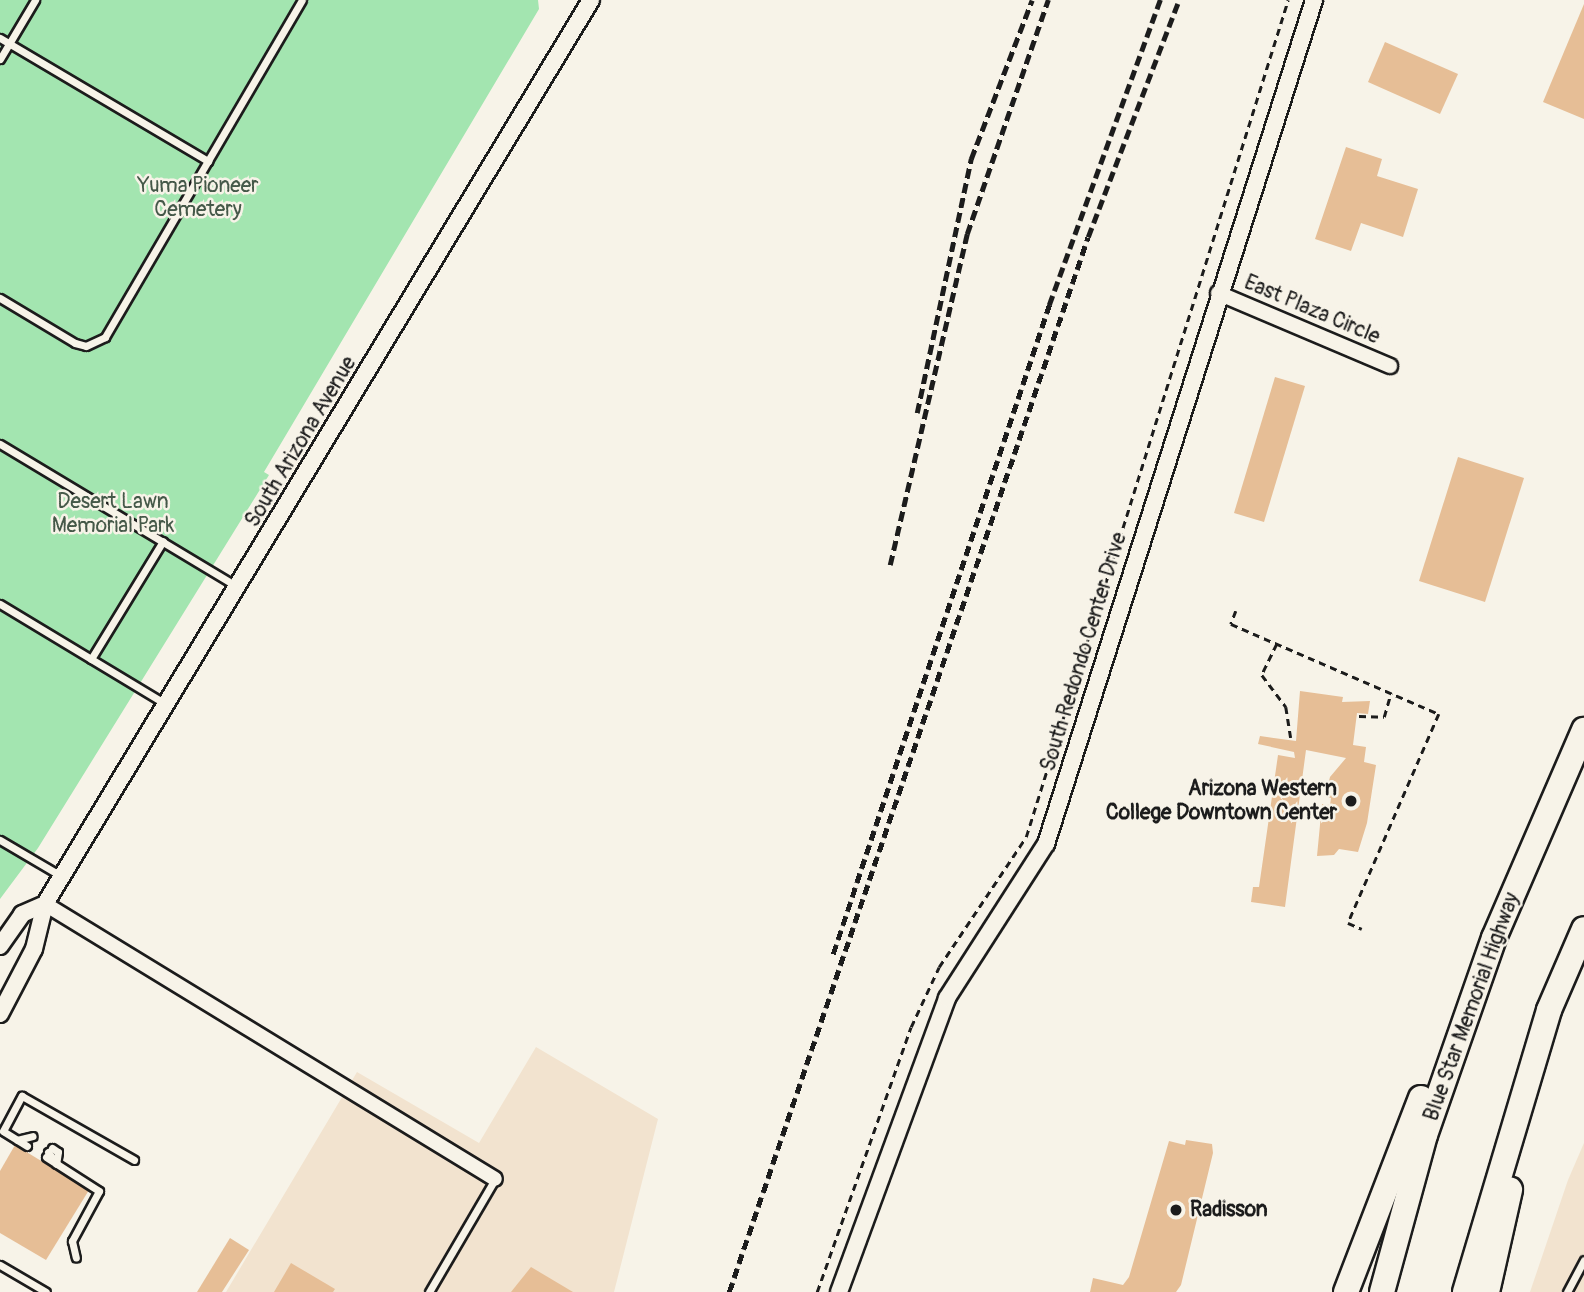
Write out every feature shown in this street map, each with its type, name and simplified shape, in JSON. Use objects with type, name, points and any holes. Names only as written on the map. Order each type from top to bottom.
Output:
[{"type":"highway","name":"Blue Star Memorial Highway","points":[[1382,1292],[1425,1135],[1494,938],[1584,730]]},
{"type":"highway","points":[[1465,1292],[1549,1010],[1584,929]]},
{"type":"highway","points":[[1346,1292],[1422,1094],[1494,938]]},
{"type":"highway","points":[[1487,1292],[1549,1010]]},
{"type":"street","name":"South Redondo Center Drive","points":[[839,1292],[947,998],[1046,844],[1218,293],[1314,0]]},
{"type":"street","name":"South Arizona Avenue","points":[[0,1014],[34,949],[45,904],[239,587],[587,3]]},
{"type":"street","name":"East Plaza Circle","points":[[1218,293],[1390,366]]},
{"type":"street","name":"South Arizona Avenue","points":[[0,946],[22,914],[45,904]]},
{"type":"street","points":[[45,904],[495,1179]]},
{"type":"lane","points":[[0,59],[35,0]]},
{"type":"lane","points":[[0,298],[75,343],[98,342],[302,0]]},
{"type":"lane","points":[[0,38],[208,160]]},
{"type":"lane","points":[[0,444],[239,587]]},
{"type":"lane","points":[[91,659],[163,541]]},
{"type":"lane","points":[[0,604],[166,705]]},
{"type":"lane","points":[[0,840],[61,877]]},
{"type":"lane","points":[[30,1141],[1,1132],[22,1096],[134,1160]]},
{"type":"lane","points":[[49,1152],[56,1164],[99,1191],[72,1241],[76,1258]]},
{"type":"lane","points":[[429,1292],[495,1179]]},
{"type":"lane","points":[[1567,1292],[1584,1260]]},
{"type":"lane","points":[[0,1265],[46,1292]]},
{"type":"path","points":[[817,1292],[911,1027],[939,967],[1027,837],[1288,0]]},
{"type":"path","points":[[1237,611],[1231,624],[1439,714],[1348,923],[1362,929]]},
{"type":"path","points":[[1277,644],[1262,675],[1286,707],[1291,738]]},
{"type":"path","points":[[1359,716],[1384,717],[1391,693]]},
{"type":"shaded area","points":[[536,1047],[658,1119],[614,1292],[226,1292],[357,1072],[479,1143]]},
{"type":"shaded area","points":[[1584,1143],[1584,1292],[1530,1292],[1568,1180]]},
{"type":"green space","name":"Yuma Pioneer Cemetery","points":[[0,0],[538,0],[539,9],[264,472],[269,475],[38,848],[0,899]]},
{"type":"building","points":[[1584,4],[1584,119],[1543,102]]},
{"type":"building","points":[[1385,42],[1458,74],[1440,114],[1368,82]]},
{"type":"building","points":[[1346,147],[1382,159],[1377,176],[1418,189],[1403,237],[1361,223],[1351,251],[1315,239]]},
{"type":"building","points":[[1275,377],[1305,386],[1264,522],[1234,513]]},
{"type":"building","points":[[1458,457],[1524,478],[1485,602],[1419,581]]},
{"type":"building","name":"Arizona Western College Downtown Center","points":[[1300,691],[1343,697],[1342,702],[1370,701],[1368,714],[1357,713],[1353,745],[1366,747],[1364,762],[1376,765],[1367,823],[1358,852],[1339,849],[1334,855],[1317,856],[1322,804],[1330,805],[1331,798],[1325,796],[1330,777],[1346,758],[1306,750],[1285,907],[1251,902],[1253,887],[1259,887],[1278,755],[1295,758],[1294,752],[1258,744],[1260,736],[1296,741]]},
{"type":"building","name":"Radisson","points":[[1186,1140],[1212,1144],[1213,1153],[1181,1285],[1176,1292],[1090,1292],[1093,1278],[1123,1285],[1129,1277],[1169,1141],[1185,1145]]},
{"type":"building","points":[[15,1145],[89,1190],[46,1260],[0,1233],[0,1171]]},
{"type":"building","points":[[230,1238],[249,1250],[222,1292],[197,1292]]},
{"type":"building","points":[[291,1263],[335,1289],[333,1292],[274,1292]]},
{"type":"building","points":[[531,1267],[573,1292],[511,1292]]},
{"type":"railway","points":[[917,413],[971,159],[1032,0]]},
{"type":"railway","points":[[890,565],[967,234],[1048,0]]},
{"type":"railway","points":[[833,954],[1049,305],[1160,0]]},
{"type":"railway","points":[[729,1292],[1088,237],[1179,0]]},
{"type":"place","name":"Arizona Western College Downtown Center","points":[[1351,801]]},
{"type":"place","name":"Radisson","points":[[1176,1210]]},
{"type":"park label","name":"Desert Lawn Memorial Park","points":[[113,514]]}]
